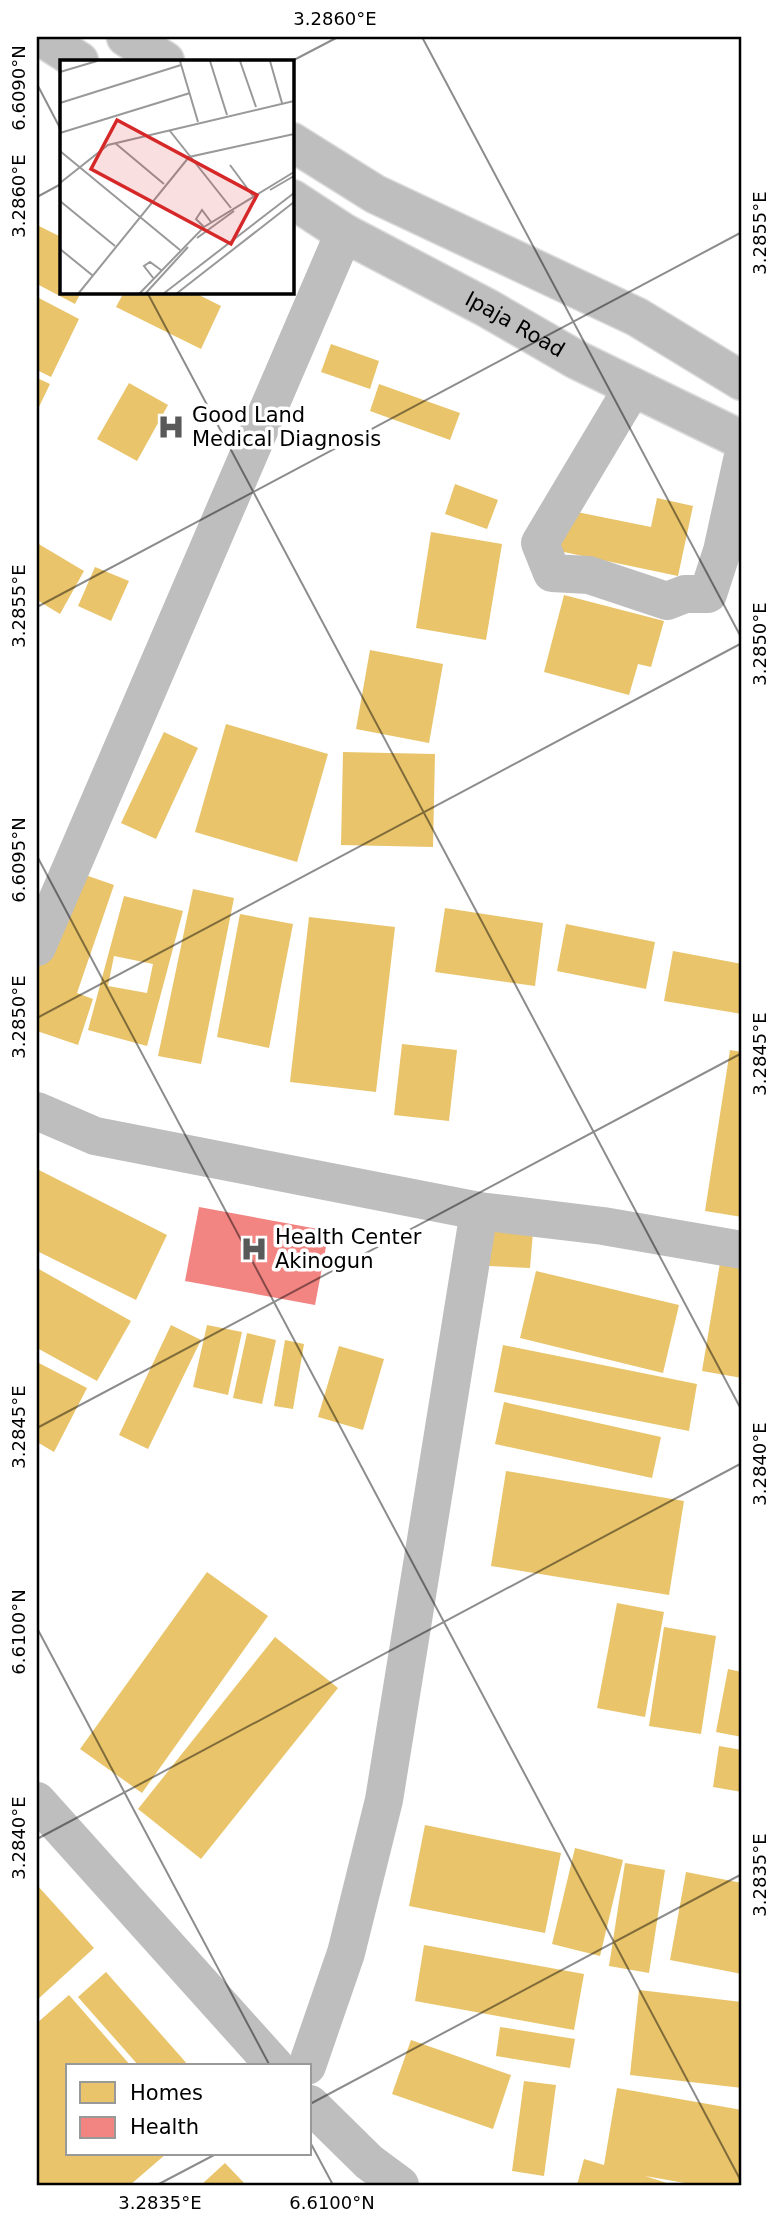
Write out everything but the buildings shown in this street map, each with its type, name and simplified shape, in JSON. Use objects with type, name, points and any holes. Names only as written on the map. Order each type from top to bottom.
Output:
[{"type":"street","points":[[127,37],[163,60]]},
{"type":"street","points":[[41,45],[77,60]]},
{"type":"street","points":[[294,143],[375,194],[637,317],[742,381]]},
{"type":"street","name":"Ipaja Road","points":[[294,201],[344,233],[487,308],[577,360],[742,440]]},
{"type":"street","points":[[37,947],[344,233]]},
{"type":"street","points":[[634,387],[540,543],[552,573],[589,575],[667,601],[685,594],[708,594],[722,551],[742,460]]},
{"type":"street","points":[[37,1111],[94,1136],[479,1211],[603,1226],[742,1250]]},
{"type":"street","points":[[308,2064],[346,1953],[384,1800],[479,1211]]},
{"type":"street","points":[[37,1801],[273,2064]]},
{"type":"street","points":[[312,2106],[369,2162],[400,2185]]},
{"type":"place","name":"Good Land Medical Diagnosis","points":[[171,427]]},
{"type":"place","name":"Health Center Akinogun","points":[[254,1249]]}]
